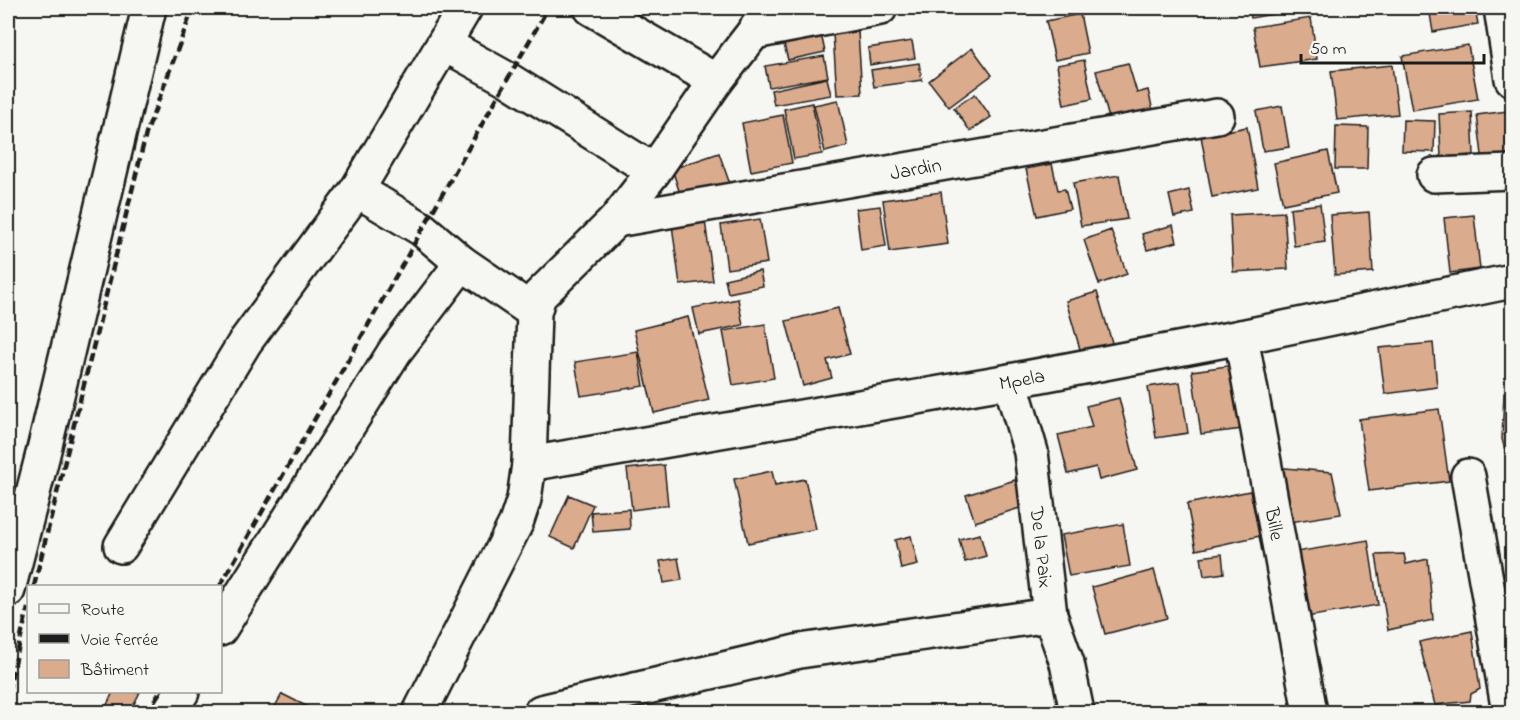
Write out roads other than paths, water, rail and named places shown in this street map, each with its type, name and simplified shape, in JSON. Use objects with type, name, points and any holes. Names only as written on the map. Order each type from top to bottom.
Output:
[{"type":"street","points":[[8,590],[46,442],[149,8]]},
{"type":"street","points":[[121,546],[245,342],[357,190],[465,8]]},
{"type":"street","points":[[591,8],[716,81]]},
{"type":"street","points":[[420,712],[516,524],[524,500],[528,464],[534,312],[540,296],[616,220],[654,171],[716,81],[762,20],[880,8]]},
{"type":"street","points":[[1501,8],[1512,79]]},
{"type":"street","points":[[444,44],[507,79],[654,171]]},
{"type":"street","name":"Jardin","points":[[616,220],[1217,116]]},
{"type":"street","points":[[1434,176],[1512,172]]},
{"type":"street","points":[[357,190],[422,229],[462,263],[534,312]]},
{"type":"street","points":[[222,626],[395,351],[462,263]]},
{"type":"street","name":"Mpela","points":[[528,464],[1010,381],[1241,337],[1512,281]]},
{"type":"street","name":"Bille","points":[[1241,337],[1310,712]]},
{"type":"street","name":"De la Paix","points":[[1010,381],[1031,452],[1050,615],[1067,663],[1077,712]]},
{"type":"street","points":[[1468,476],[1509,712]]},
{"type":"street","points":[[541,712],[800,651],[1050,615]]},
{"type":"street","points":[[170,712],[181,693]]},
{"type":"railway","points":[[34,585],[146,134],[193,8]]},
{"type":"railway","points":[[221,585],[548,8]]},
{"type":"railway","points":[[8,692],[27,612]]},
{"type":"railway","points":[[147,712],[159,693]]}]
